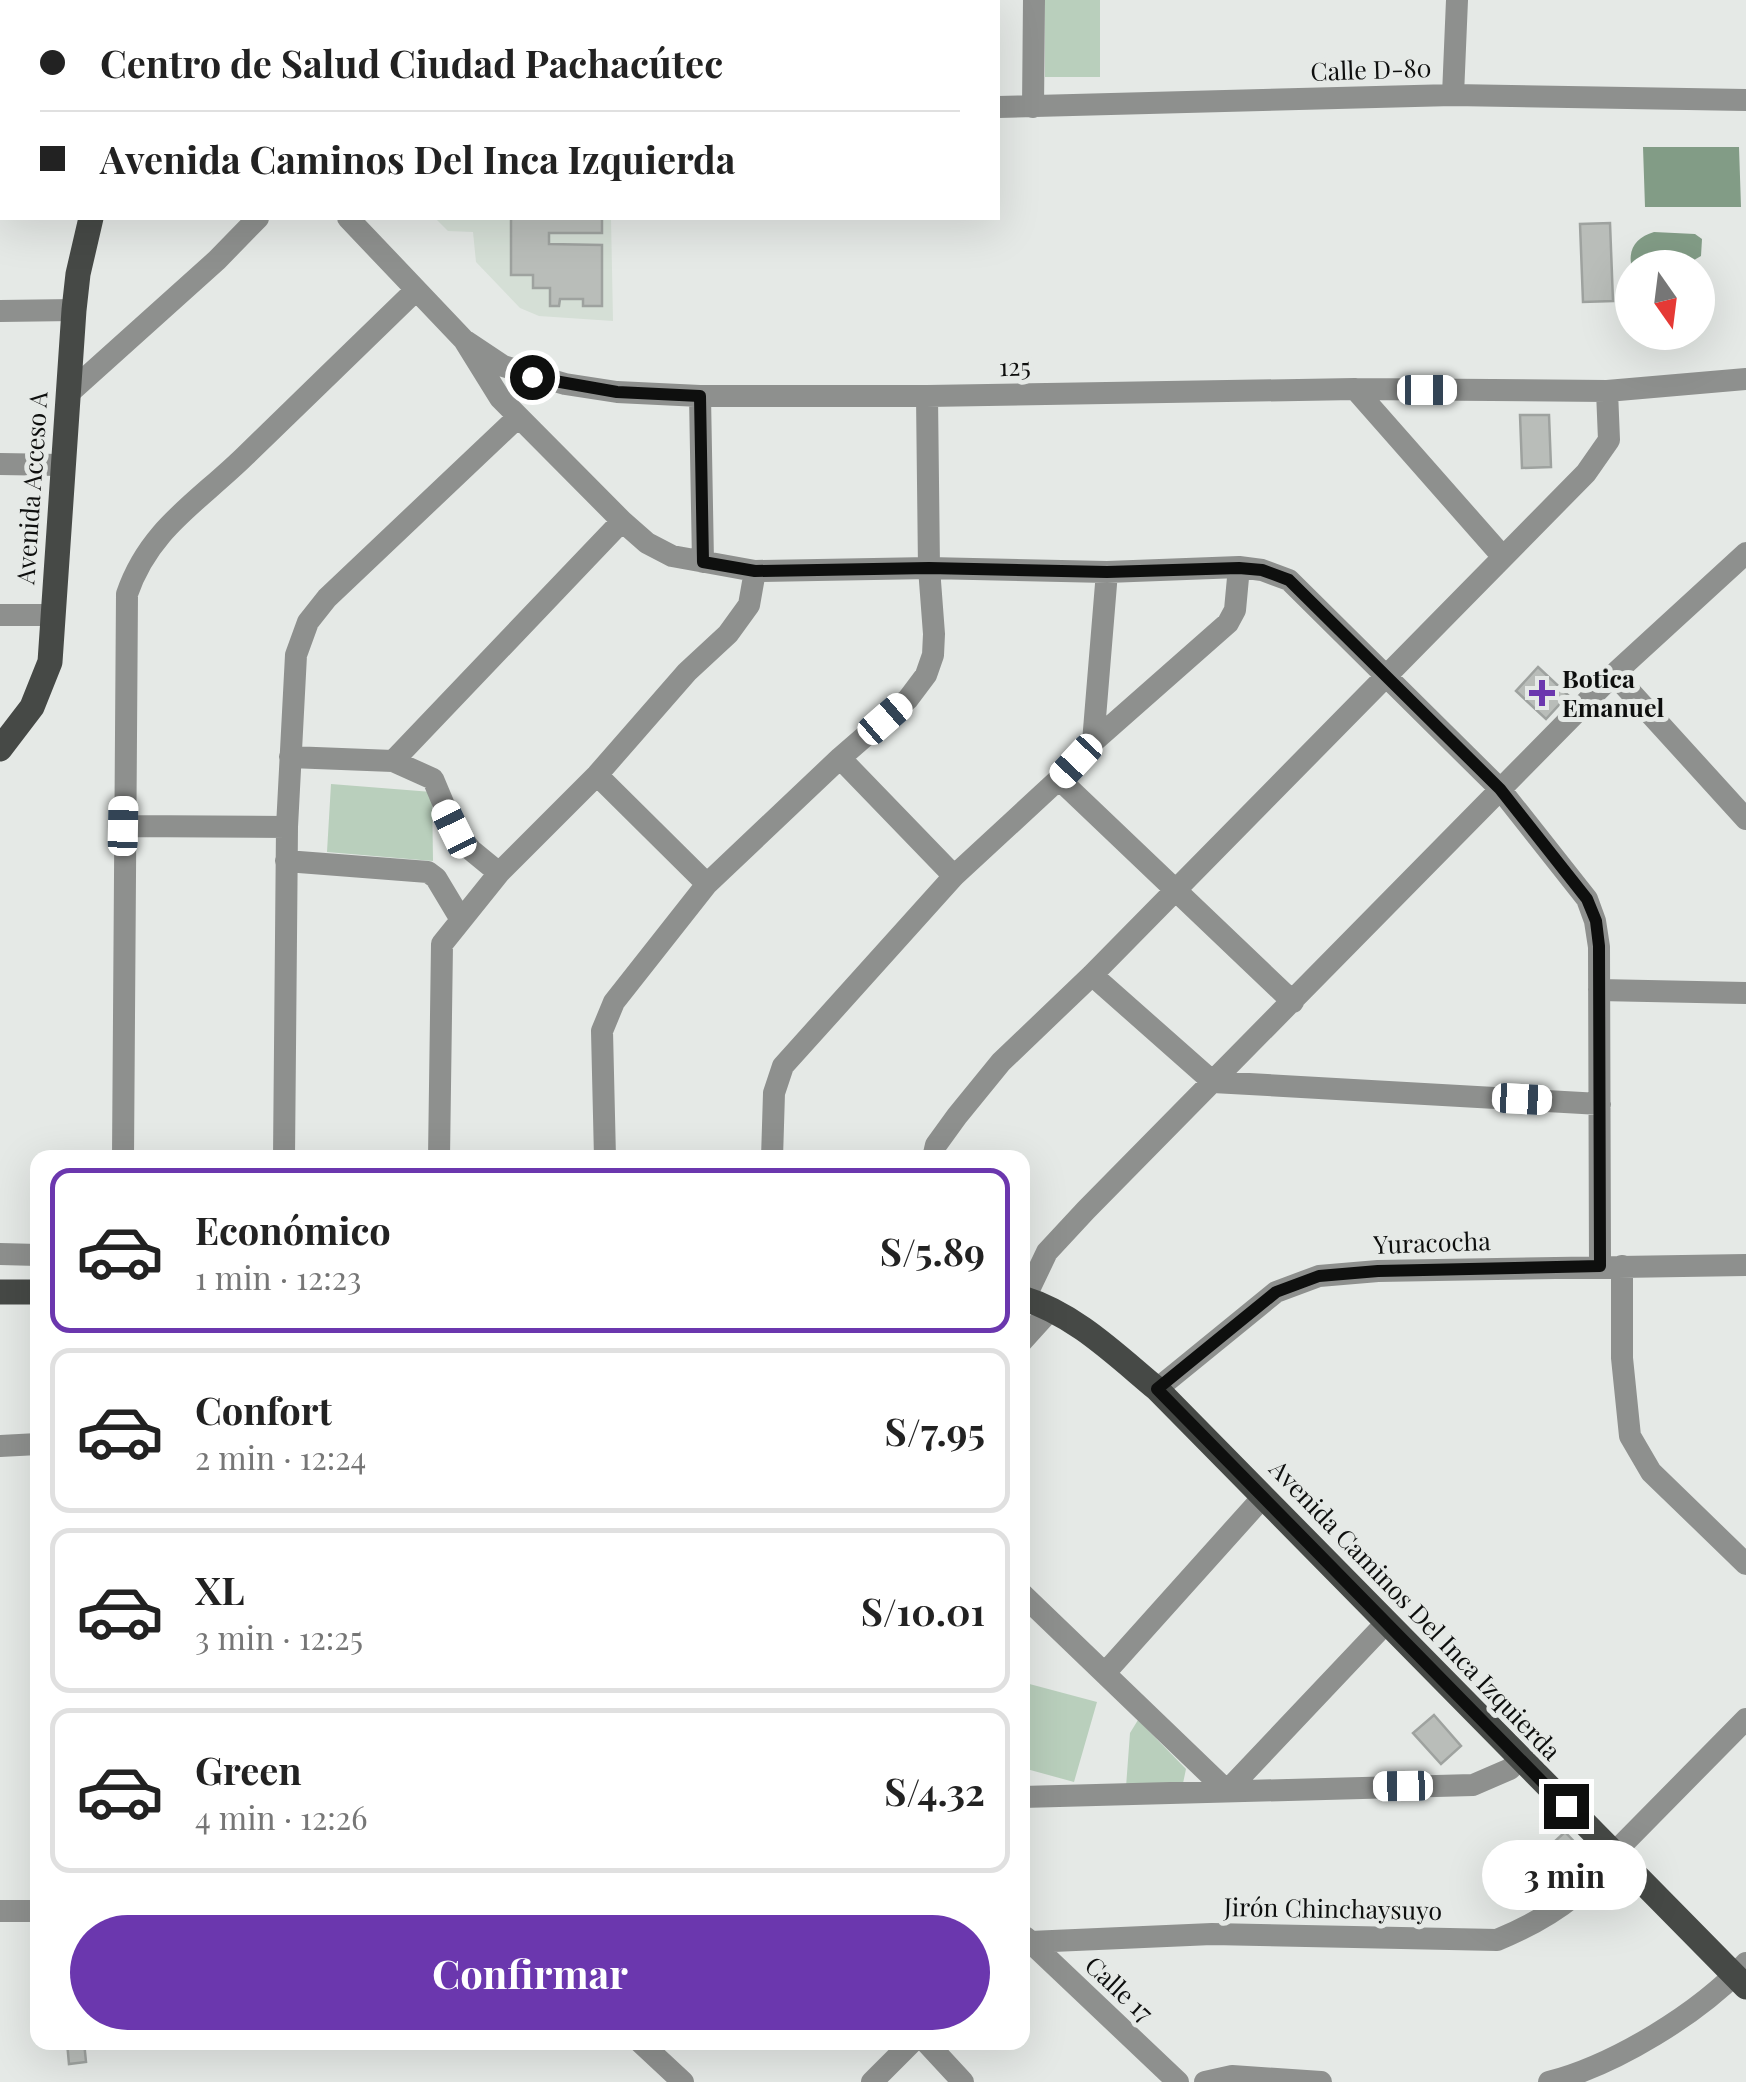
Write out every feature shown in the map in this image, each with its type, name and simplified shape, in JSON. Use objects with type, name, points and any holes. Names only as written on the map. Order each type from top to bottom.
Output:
[{"type":"main road","name":"Avenida Acceso A","points":[[0,749],[32,707],[44,686],[50,662],[74,310],[91,220]]},
{"type":"main road","points":[[0,1292],[30,1292]]},
{"type":"main road","name":"Avenida Caminos Del Inca Izquierda","points":[[1030,1301],[1088,1332],[1157,1389],[1518,1760],[1742,1975]]},
{"type":"street","points":[[1034,0],[1034,107]]},
{"type":"street","points":[[1453,96],[1458,0]]},
{"type":"street","name":"Calle D-80","points":[[1000,107],[1453,96],[1746,100]]},
{"type":"street","points":[[69,392],[217,260],[256,220]]},
{"type":"street","name":"125","points":[[350,220],[464,340],[503,366],[532,377],[617,392],[927,396],[1607,391],[1746,378]]},
{"type":"street","points":[[124,1150],[127,594],[136,565],[173,520],[214,486],[416,290]]},
{"type":"street","points":[[0,311],[74,310]]},
{"type":"street","points":[[464,340],[500,398],[518,417],[647,543],[672,556],[755,571],[929,568],[1107,572],[1239,568],[1262,570],[1289,580],[1500,789],[1587,899],[1596,921],[1600,1104],[1611,1266],[1630,1436],[1651,1472],[1746,1564]]},
{"type":"street","points":[[1354,390],[1503,557]]},
{"type":"street","points":[[935,1150],[956,1116],[1001,1062],[1092,976],[1604,452],[1611,427],[1607,391]]},
{"type":"street","points":[[700,396],[703,562]]},
{"type":"street","points":[[605,1150],[602,1032],[614,1002],[632,975],[707,884],[908,699],[926,675],[933,655],[934,634],[929,568],[927,396]]},
{"type":"street","points":[[284,1150],[286,827],[296,655],[308,622],[348,574],[518,417]]},
{"type":"street","points":[[0,464],[62,465]]},
{"type":"street","points":[[393,761],[622,520]]},
{"type":"street","points":[[1030,1270],[1614,674],[1742,564]]},
{"type":"street","points":[[772,1150],[774,1093],[783,1066],[954,876],[1059,779],[1093,742],[1228,623],[1235,610],[1239,568]]},
{"type":"street","points":[[438,1150],[442,944],[500,873],[596,776],[687,672],[728,634],[749,605],[755,571]]},
{"type":"street","points":[[1093,742],[1107,572]]},
{"type":"street","points":[[0,615],[54,615]]},
{"type":"street","points":[[1614,674],[1746,819]]},
{"type":"street","points":[[290,757],[393,761],[433,779],[454,829],[500,873]]},
{"type":"street","points":[[840,758],[954,876]]},
{"type":"street","points":[[596,776],[707,884]]},
{"type":"street","points":[[1059,779],[1293,1002]]},
{"type":"street","points":[[123,826],[286,827]]},
{"type":"street","points":[[286,861],[428,872],[436,878],[460,918]]},
{"type":"street","points":[[1092,976],[1213,1082],[1600,1104]]},
{"type":"street","points":[[1599,990],[1746,993]]},
{"type":"street","points":[[0,1254],[30,1254]]},
{"type":"street","name":"Yuracocha","points":[[1157,1389],[1276,1292],[1319,1276],[1378,1271],[1746,1265]]},
{"type":"street","points":[[1030,1333],[1051,1310]]},
{"type":"street","points":[[0,1446],[30,1444]]},
{"type":"street","points":[[1105,1673],[1263,1497]]},
{"type":"street","points":[[1030,1602],[1227,1791]]},
{"type":"street","points":[[1227,1791],[1386,1623]]},
{"type":"street","name":"Jirón Chinchaysuyo","points":[[1030,1942],[1212,1934],[1497,1940],[1538,1923],[1601,1871],[1612,1854],[1746,1720]]},
{"type":"street","points":[[1030,1796],[1473,1785],[1510,1769],[1518,1760]]},
{"type":"street","points":[[0,1911],[30,1911]]},
{"type":"street","name":"Calle 17","points":[[1030,1947],[1178,2082]]},
{"type":"street","points":[[1549,2082],[1606,2063],[1742,1975]]},
{"type":"street","points":[[648,2050],[682,2082]]},
{"type":"street","points":[[872,2082],[904,2050]]},
{"type":"street","points":[[933,2050],[963,2082]]},
{"type":"street","points":[[1606,2063],[1623,2082]]},
{"type":"street","points":[[1205,2082],[1232,2076],[1321,2082]]},
{"type":"shaded area","points":[[1045,0],[1100,0],[1100,77],[1045,77]]},
{"type":"shaded area","points":[[1643,147],[1739,147],[1741,207],[1645,207]]},
{"type":"shaded area","points":[[437,220],[611,220],[613,321],[539,316],[520,308],[476,262],[473,232],[448,231]]},
{"type":"shaded area","points":[[1654,232],[1695,234],[1702,239],[1701,250],[1632,250],[1642,237]]},
{"type":"shaded area","points":[[331,784],[432,792],[433,861],[327,852]]},
{"type":"shaded area","points":[[1030,1684],[1097,1702],[1074,1782],[1030,1770]]},
{"type":"shaded area","points":[[1138,1720],[1186,1769],[1182,1788],[1126,1787],[1130,1733]]},
{"type":"building","points":[[511,220],[602,220],[602,233],[549,233],[549,244],[602,245],[602,306],[583,306],[583,299],[560,299],[559,306],[550,306],[550,288],[533,288],[533,275],[511,275]]},
{"type":"building","points":[[1610,223],[1613,301],[1583,302],[1580,224]]},
{"type":"building","points":[[1520,415],[1549,415],[1551,467],[1522,468]]},
{"type":"building","name":"Botica Emanuel","points":[[1538,667],[1568,695],[1546,719],[1516,691]]},
{"type":"building","points":[[1434,1715],[1461,1746],[1441,1764],[1413,1733]]},
{"type":"building","points":[[1565,1832],[1588,1856],[1571,1872],[1555,1856],[1561,1850],[1554,1842]]},
{"type":"building","points":[[68,2050],[85,2050],[86,2062],[69,2064]]},
{"type":"place","name":"Botica Emanuel","points":[[1542,693]]},
{"type":"route","points":[[532,377],[617,392],[700,396],[703,562],[755,571],[929,568],[1107,572],[1239,568],[1262,570],[1289,580],[1500,789],[1587,899],[1596,921],[1599,946],[1600,1266],[1378,1271],[1297,1282],[1276,1292],[1157,1389],[1566,1806]]}]
